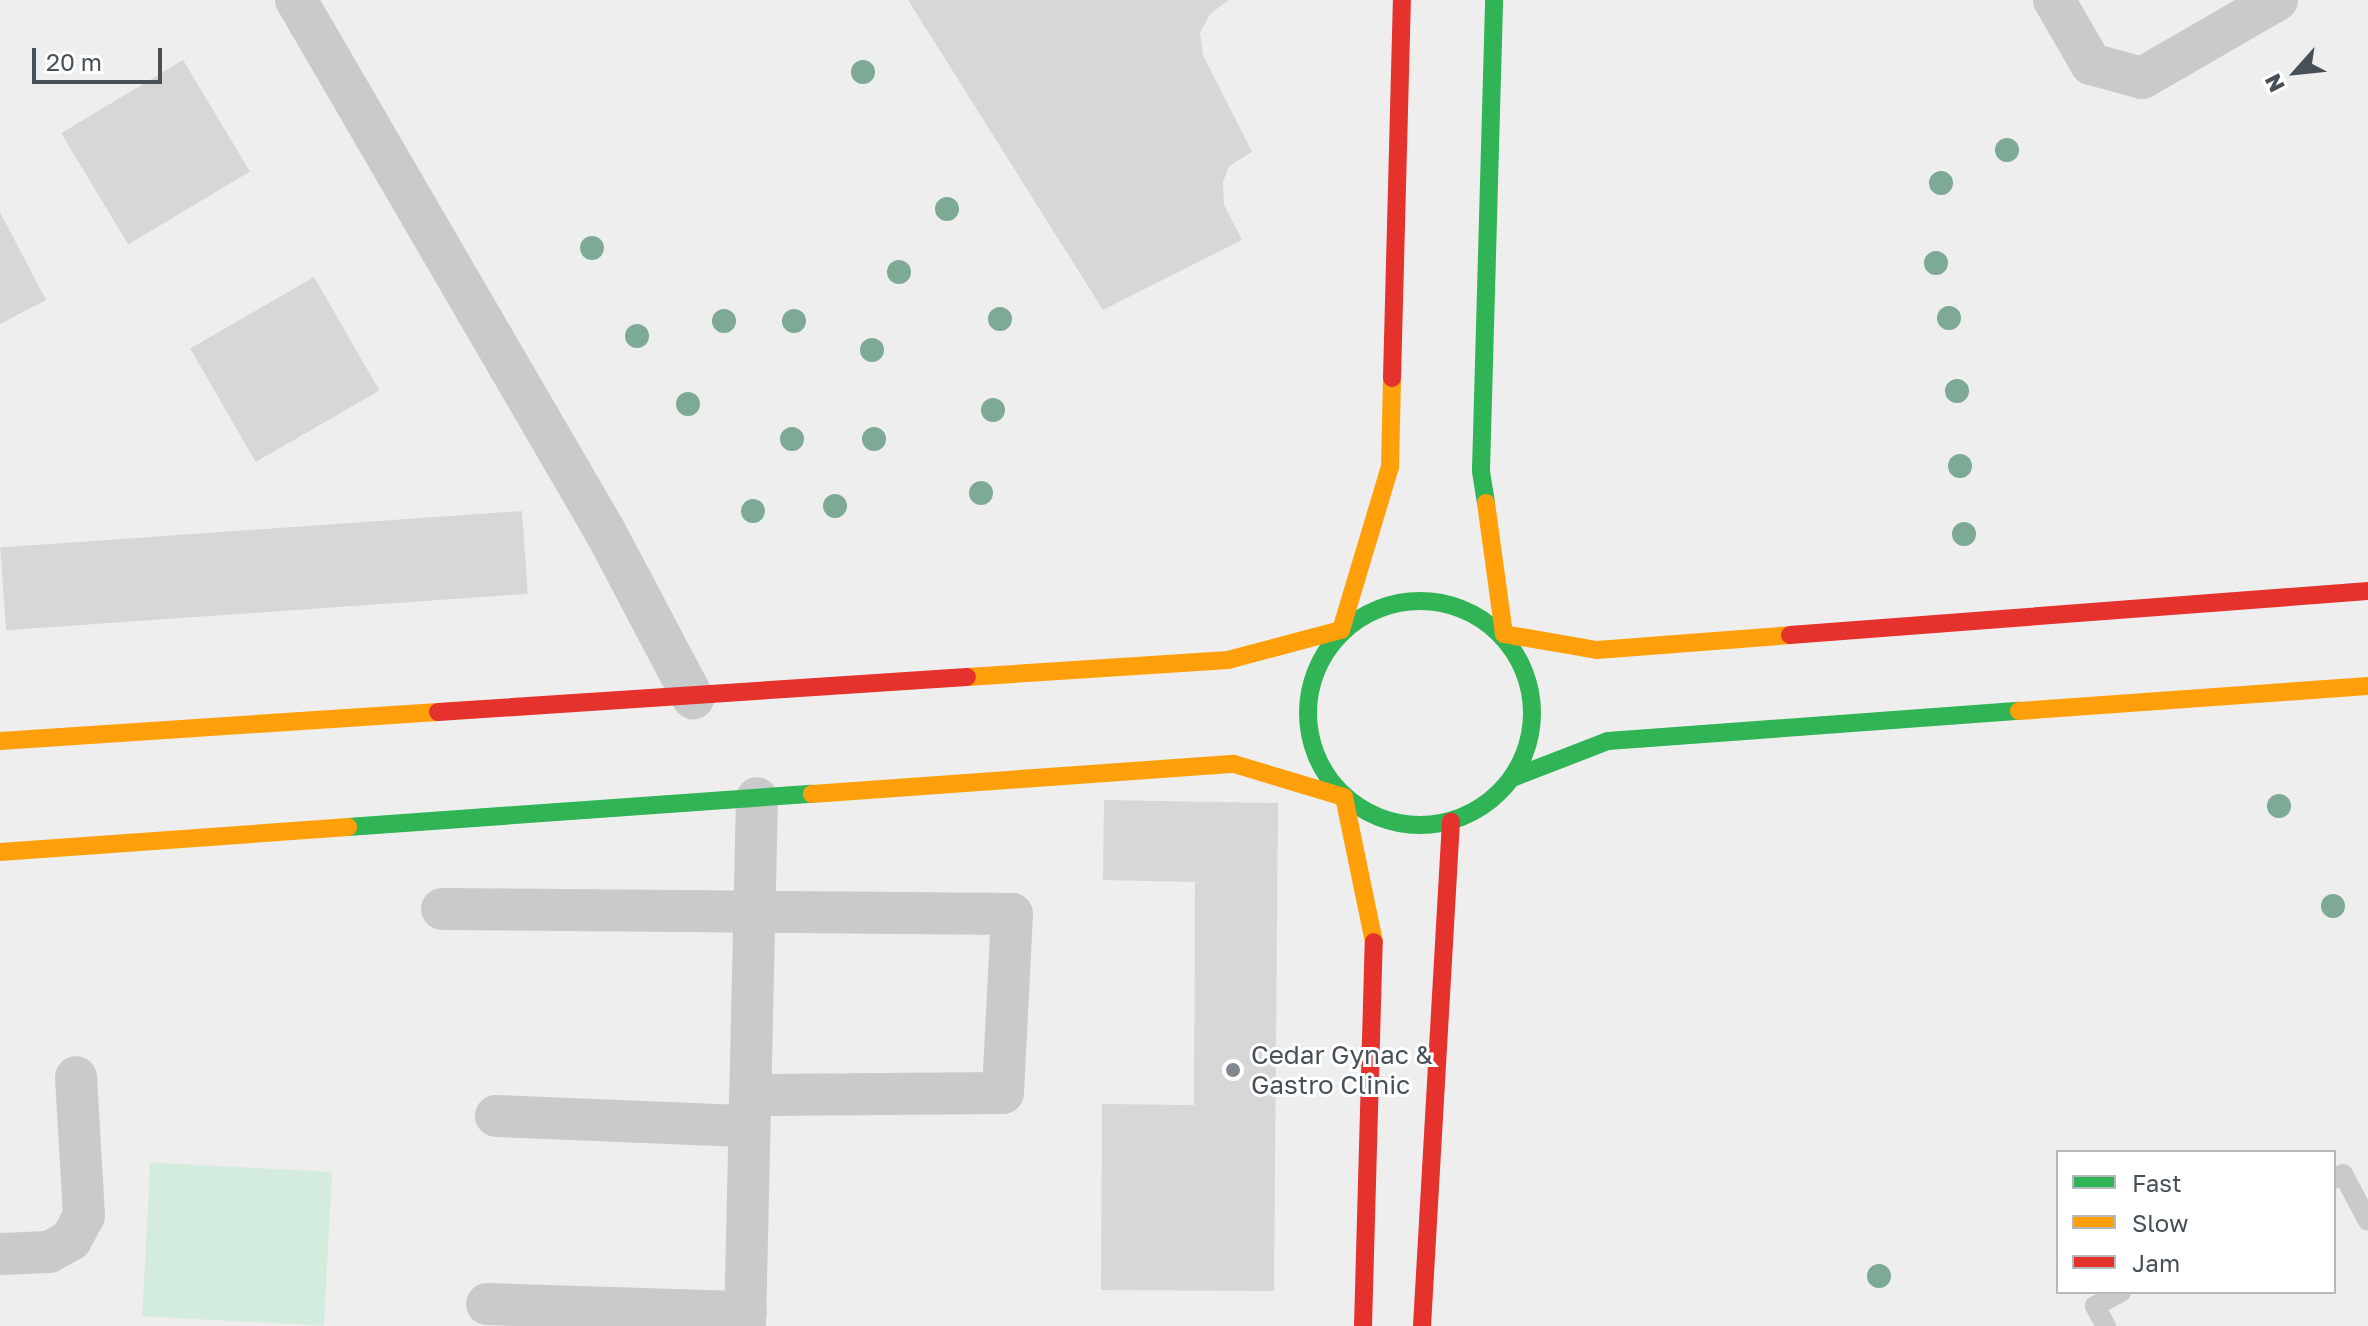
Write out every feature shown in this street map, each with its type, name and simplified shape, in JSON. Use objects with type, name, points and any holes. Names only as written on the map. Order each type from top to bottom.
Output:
[{"type":"main road","points":[[1363,1326],[1374,939],[1344,797],[1321,766],[1309,730],[1309,694],[1321,660],[1341,630],[1390,467],[1402,0]]},
{"type":"main road","points":[[0,852],[1234,764],[1344,797],[1376,818],[1413,826],[1451,822],[1485,805],[1512,778],[1527,744],[1531,706],[1523,671],[1504,634],[1481,470],[1494,0]]},
{"type":"main road","points":[[0,741],[693,698],[1228,660],[1341,630],[1373,612],[1407,602],[1443,604],[1504,634],[1597,650],[2368,591]]},
{"type":"main road","points":[[1512,778],[1608,741],[2368,686]]},
{"type":"main road","points":[[1422,1326],[1451,822]]},
{"type":"street","points":[[296,0],[598,519],[693,698]]},
{"type":"street","points":[[2054,0],[2091,64],[2142,78],[2277,0]]},
{"type":"street","points":[[487,1304],[745,1319],[757,798]]},
{"type":"street","points":[[442,909],[1012,914],[1003,1093],[750,1111],[496,1116]]},
{"type":"street","points":[[0,1254],[49,1252],[71,1240],[84,1216],[76,1077]]},
{"type":"lane","points":[[2336,1178],[2343,1174],[2368,1221]]},
{"type":"lane","points":[[2106,1326],[2095,1306],[2117,1294]]},
{"type":"green space","points":[[150,1162],[332,1172],[324,1326],[142,1316]]},
{"type":"building","points":[[908,0],[1229,0],[1210,14],[1200,33],[1203,55],[1252,152],[1229,166],[1223,182],[1224,205],[1242,240],[1103,310]]},
{"type":"building","points":[[183,60],[250,171],[128,245],[61,133]]},
{"type":"building","points":[[0,212],[46,300],[0,324]]},
{"type":"building","points":[[314,277],[380,390],[256,462],[190,348]]},
{"type":"building","points":[[522,511],[528,594],[6,630],[0,547]]},
{"type":"building","points":[[1104,800],[1278,803],[1274,1291],[1101,1290],[1102,1104],[1194,1105],[1195,882],[1103,880]]},
{"type":"traffic: fast","points":[[1486,503],[1481,470],[1494,0]]},
{"type":"traffic: fast","points":[[1420,601],[1463,610],[1499,634],[1523,670],[1532,713],[1523,756],[1499,792],[1463,816],[1420,825],[1377,816],[1341,792],[1317,756],[1308,713],[1317,670],[1341,634],[1377,610],[1420,601]]},
{"type":"traffic: fast","points":[[1512,778],[1608,741],[2019,711]]},
{"type":"traffic: fast","points":[[348,827],[812,794]]},
{"type":"traffic: slow","points":[[967,677],[1228,660],[1341,630],[1390,467],[1392,378]]},
{"type":"traffic: slow","points":[[1486,503],[1504,634],[1597,650],[1790,635]]},
{"type":"traffic: slow","points":[[2019,711],[2368,686]]},
{"type":"traffic: slow","points":[[0,741],[438,712]]},
{"type":"traffic: slow","points":[[812,794],[1234,764],[1344,797],[1374,942]]},
{"type":"traffic: slow","points":[[0,852],[348,827]]},
{"type":"traffic: jam","points":[[1392,378],[1402,0]]},
{"type":"traffic: jam","points":[[1790,635],[2368,591]]},
{"type":"traffic: jam","points":[[438,712],[967,677]]},
{"type":"traffic: jam","points":[[1422,1326],[1451,822]]},
{"type":"traffic: jam","points":[[1363,1326],[1374,942]]},
{"type":"place","name":"Cedar Gynac & Gastro Clinic","points":[[1233,1070]]}]
